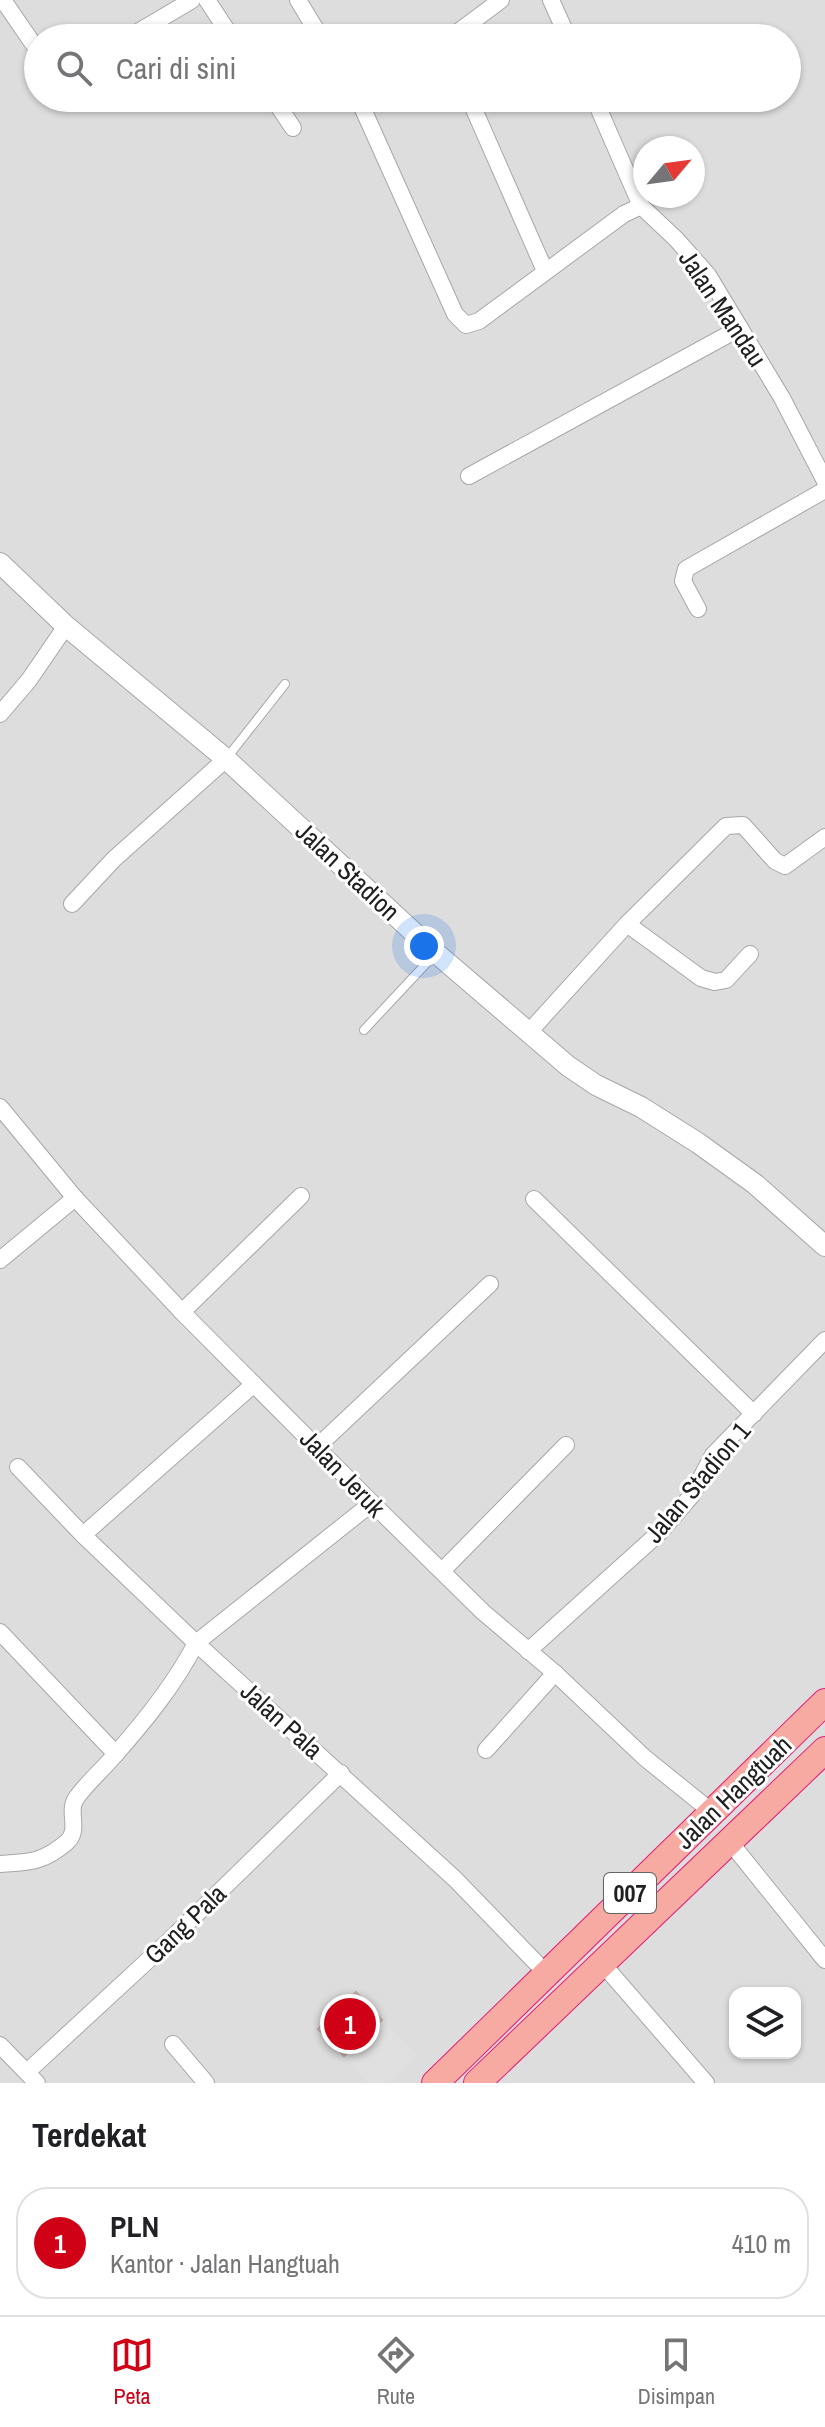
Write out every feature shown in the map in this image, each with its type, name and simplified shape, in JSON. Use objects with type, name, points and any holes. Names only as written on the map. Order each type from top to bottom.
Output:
[{"type":"highway","name":"Jalan Hangtuah","points":[[435,2083],[825,1702]]},
{"type":"highway","name":"Jalan Hangtuah","points":[[488,2079],[601,1962],[825,1750]]},
{"type":"street","points":[[3,0],[24,31]]},
{"type":"street","points":[[152,24],[192,0]]},
{"type":"street","points":[[207,0],[223,24]]},
{"type":"street","points":[[298,0],[313,24]]},
{"type":"street","points":[[469,24],[501,0]]},
{"type":"street","points":[[551,0],[562,24]]},
{"type":"street","points":[[282,112],[293,128]]},
{"type":"street","points":[[364,112],[460,322],[466,325],[479,321],[624,214],[637,208]]},
{"type":"street","points":[[475,112],[545,271]]},
{"type":"street","name":"Jalan Mandau","points":[[600,112],[633,188]]},
{"type":"street","name":"Jalan Mandau","points":[[643,208],[708,275],[782,398],[825,481]]},
{"type":"street","points":[[469,476],[740,328]]},
{"type":"street","points":[[698,609],[683,581],[686,569],[825,490]]},
{"type":"street","name":"Jalan Stadion","points":[[0,563],[66,626],[226,759],[436,953],[568,1066],[596,1085],[641,1107],[755,1184],[825,1246]]},
{"type":"street","points":[[0,714],[29,680],[66,626]]},
{"type":"street","points":[[72,904],[114,859],[226,759]]},
{"type":"street","points":[[529,1032],[627,924],[726,826],[743,825],[775,861],[785,866],[825,837]]},
{"type":"street","points":[[627,924],[708,981],[726,980],[750,954]]},
{"type":"street","name":"Jalan Jeruk","points":[[0,1107],[75,1198],[182,1312],[372,1503],[483,1612],[555,1673],[645,1758],[712,1812]]},
{"type":"street","points":[[182,1312],[301,1196]]},
{"type":"street","points":[[0,1260],[75,1198]]},
{"type":"street","points":[[534,1199],[754,1414]]},
{"type":"street","points":[[318,1446],[490,1284]]},
{"type":"street","name":"Jalan Stadion 1","points":[[528,1651],[660,1532],[692,1495],[713,1455],[825,1340]]},
{"type":"street","points":[[83,1535],[254,1384]]},
{"type":"street","points":[[442,1571],[566,1445]]},
{"type":"street","name":"Jalan Pala","points":[[18,1467],[83,1535],[196,1643],[455,1879],[547,1974]]},
{"type":"street","points":[[0,1863],[22,1864],[46,1858],[69,1840],[74,1831],[71,1813],[76,1798],[180,1674],[196,1643],[372,1503]]},
{"type":"street","points":[[0,1632],[116,1754]]},
{"type":"street","points":[[486,1750],[555,1673]]},
{"type":"street","name":"Gang Pala","points":[[32,2078],[341,1773]]},
{"type":"street","points":[[730,1842],[825,1960]]},
{"type":"street","points":[[601,1962],[706,2083]]},
{"type":"street","points":[[173,2044],[206,2083]]},
{"type":"street","points":[[0,2045],[32,2078]]},
{"type":"lane","points":[[226,759],[285,684]]},
{"type":"lane","points":[[364,1030],[436,953]]},
{"type":"shaded area","points":[[0,0],[825,0],[825,2083],[0,2083]]},
{"type":"shaded area","points":[[382,2020],[417,2056],[389,2083],[369,2083],[344,2056]]},
{"type":"building","points":[[356,1992],[382,2020],[344,2056],[318,2029]]},
{"type":"place","name":"PLN","points":[[350,2024]]}]
